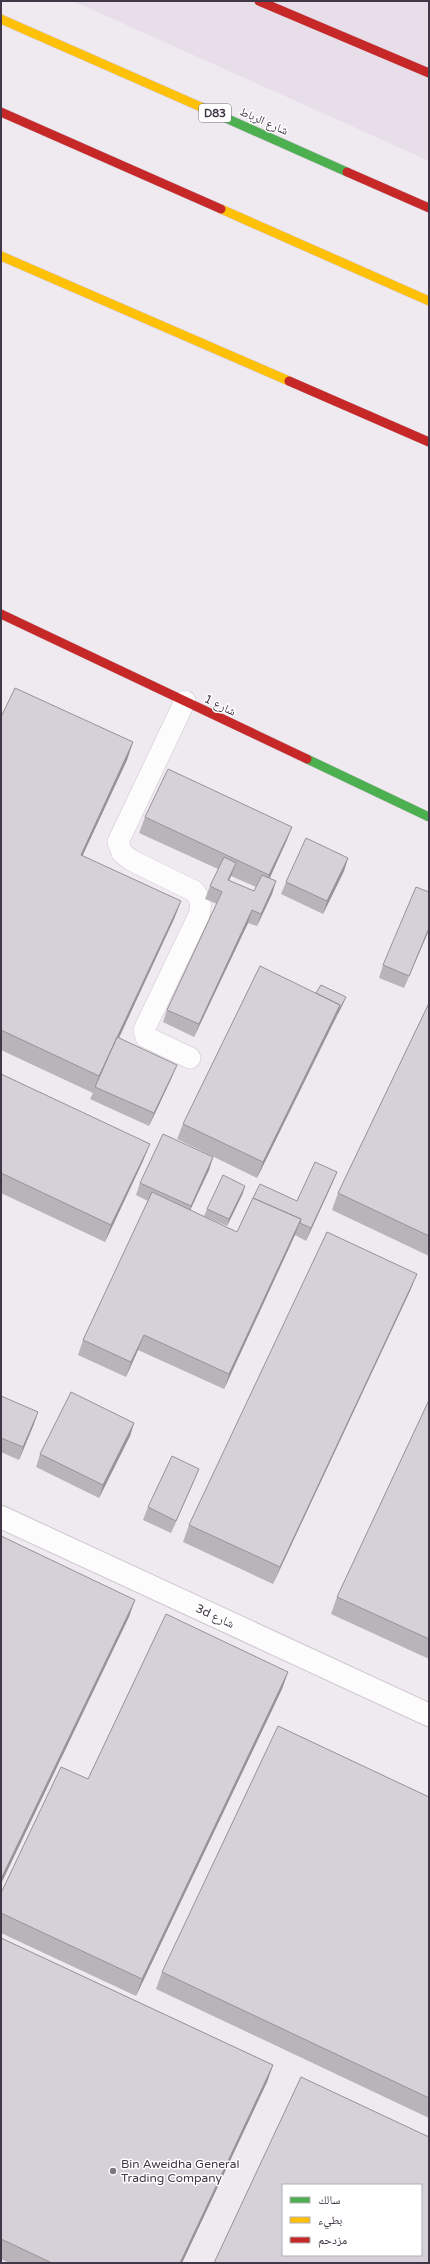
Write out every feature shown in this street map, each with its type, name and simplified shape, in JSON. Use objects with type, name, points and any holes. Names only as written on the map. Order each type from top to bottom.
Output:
[{"type":"main road","points":[[258,1],[429,73]]},
{"type":"main road","name":"شارع الرباط","points":[[1,19],[429,208]]},
{"type":"main road","points":[[1,112],[429,301]]},
{"type":"main road","points":[[1,256],[429,442]]},
{"type":"main road","name":"شارع 1","points":[[1,614],[429,817]]},
{"type":"street","name":"3d شارع","points":[[1,1517],[429,1716]]},
{"type":"lane","points":[[185,701],[118,842],[122,854],[131,860],[194,891],[200,898],[202,907],[199,915],[144,1030],[146,1037],[190,1058]]},
{"type":"shaded area","points":[[73,1],[429,1],[429,161]]},
{"type":"building","points":[[15,688],[133,742],[81,855],[181,901],[99,1076],[1,1030],[1,717]]},
{"type":"building","points":[[168,769],[292,827],[269,875],[145,817]]},
{"type":"building","points":[[306,838],[348,858],[327,901],[286,882]]},
{"type":"building","points":[[224,857],[236,863],[228,880],[254,891],[262,875],[276,881],[261,914],[252,910],[199,1024],[167,1010],[222,892],[210,886]]},
{"type":"building","points":[[416,887],[429,892],[429,928],[409,976],[383,965]]},
{"type":"building","points":[[260,966],[340,1005],[263,1162],[183,1124]]},
{"type":"building","points":[[321,985],[346,997],[337,1014],[340,1005],[316,993]]},
{"type":"building","points":[[429,1003],[429,1236],[338,1193]]},
{"type":"building","points":[[117,1037],[177,1065],[154,1113],[95,1087]]},
{"type":"building","points":[[1,1074],[150,1144],[111,1225],[1,1173]]},
{"type":"building","points":[[163,1134],[213,1157],[191,1206],[140,1183]]},
{"type":"building","points":[[315,1162],[337,1172],[311,1228],[300,1223],[301,1219],[253,1198],[260,1184],[297,1201]]},
{"type":"building","points":[[223,1175],[245,1186],[229,1219],[207,1209]]},
{"type":"building","points":[[152,1192],[237,1232],[253,1198],[301,1219],[229,1374],[144,1335],[131,1362],[83,1340]]},
{"type":"building","points":[[327,1232],[417,1274],[280,1567],[189,1525]]},
{"type":"building","points":[[71,1392],[134,1423],[103,1485],[40,1454]]},
{"type":"building","points":[[1,1396],[38,1412],[23,1447],[1,1438]]},
{"type":"building","points":[[429,1400],[429,1639],[337,1597]]},
{"type":"building","points":[[172,1456],[199,1469],[176,1521],[148,1507]]},
{"type":"building","points":[[1,1536],[135,1600],[1,1879]]},
{"type":"building","points":[[166,1614],[288,1672],[142,1979],[1,1913],[1,1893],[61,1767],[88,1779]]},
{"type":"building","points":[[278,1726],[429,1797],[429,2098],[162,1972]]},
{"type":"building","name":"Bin Aweidha General Trading Company","points":[[1,1938],[273,2065],[180,2263],[52,2263],[1,2239]]},
{"type":"building","points":[[301,2077],[429,2137],[429,2263],[214,2263]]},
{"type":"traffic: fast","points":[[201,107],[347,172]]},
{"type":"traffic: fast","points":[[307,759],[429,817]]},
{"type":"traffic: slow","points":[[1,19],[201,107]]},
{"type":"traffic: slow","points":[[221,209],[429,301]]},
{"type":"traffic: slow","points":[[1,256],[289,381]]},
{"type":"traffic: jam","points":[[259,1],[429,73]]},
{"type":"traffic: jam","points":[[1,112],[221,209]]},
{"type":"traffic: jam","points":[[347,172],[429,208]]},
{"type":"traffic: jam","points":[[289,381],[429,442]]},
{"type":"traffic: jam","points":[[1,614],[307,759]]},
{"type":"place","name":"Bin Aweidha General Trading Company","points":[[113,2171]]}]
